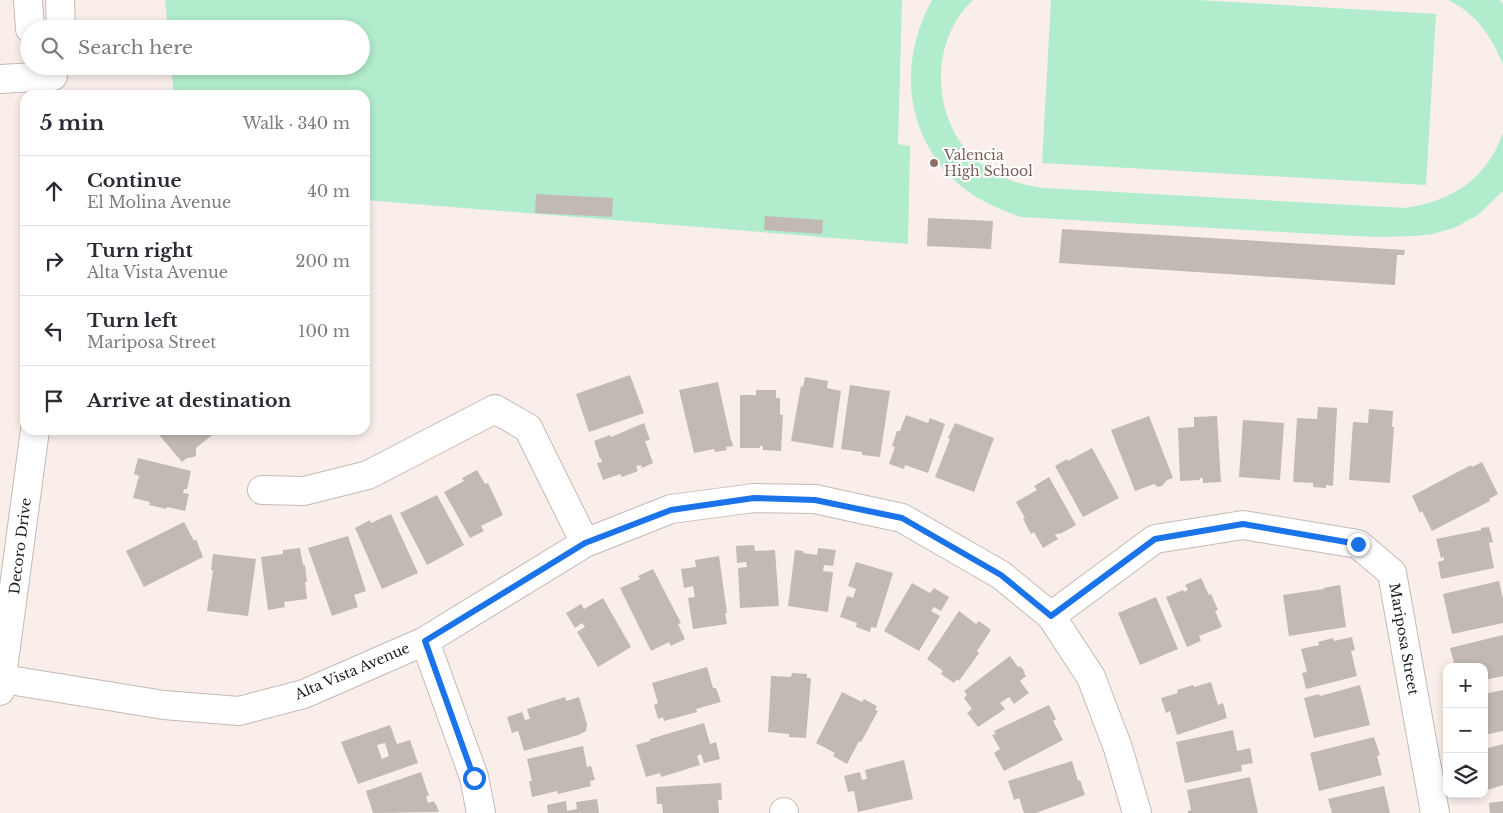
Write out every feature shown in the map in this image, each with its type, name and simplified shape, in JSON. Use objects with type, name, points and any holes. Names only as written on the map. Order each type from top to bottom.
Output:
[{"type":"street","points":[[28,0],[29,20]]},
{"type":"street","points":[[60,0],[61,20]]},
{"type":"street","points":[[0,79],[51,76]]},
{"type":"street","points":[[262,490],[304,491],[368,475],[495,409],[528,428],[585,543]]},
{"type":"street","name":"Decoro Drive","points":[[1,685],[34,435]]},
{"type":"street","name":"Alta Vista Avenue","points":[[1,685],[164,705],[238,711],[304,694],[425,641],[585,543],[671,510],[754,498],[815,500],[902,518],[1001,575],[1051,616],[1091,676],[1118,748],[1137,813]]},
{"type":"street","name":"Mariposa Street","points":[[1051,616],[1155,539],[1243,524],[1358,544],[1392,573],[1435,813]]},
{"type":"street","points":[[425,641],[474,778],[481,813]]},
{"type":"green space","points":[[165,0],[902,0],[898,144],[910,146],[908,244],[370,200],[370,90],[173,90],[172,75],[370,75],[370,20],[167,20]]},
{"type":"green space","points":[[932,0],[973,0],[959,16],[949,35],[943,55],[942,97],[948,117],[957,136],[969,153],[994,173],[1013,181],[1044,188],[1406,208],[1439,200],[1466,185],[1487,163],[1503,133],[1503,191],[1478,215],[1454,228],[1415,236],[1378,237],[1021,217],[984,201],[958,184],[935,157],[923,137],[915,115],[911,69],[922,22]]},
{"type":"green space","points":[[1051,0],[1198,0],[1436,14],[1426,185],[1042,163]]},
{"type":"green space","points":[[1448,0],[1499,0],[1503,4],[1503,65],[1494,45],[1482,27],[1467,11]]},
{"type":"building","points":[[536,194],[613,198],[612,217],[535,213]]},
{"type":"building","points":[[765,216],[823,220],[822,234],[764,230]]},
{"type":"building","points":[[928,218],[993,221],[991,249],[927,246]]},
{"type":"building","points":[[1062,229],[1405,250],[1404,255],[1397,255],[1395,285],[1059,263]]},
{"type":"building","points":[[630,375],[644,413],[589,432],[576,394]]},
{"type":"building","points":[[805,377],[828,381],[827,388],[841,391],[833,448],[791,441],[801,386],[803,387]]},
{"type":"building","points":[[718,382],[733,446],[726,447],[727,450],[715,452],[714,449],[694,453],[679,390]]},
{"type":"building","points":[[850,385],[890,391],[880,457],[862,455],[862,452],[841,449]]},
{"type":"building","points":[[756,390],[776,390],[776,398],[780,398],[780,415],[783,415],[781,451],[763,450],[763,446],[760,446],[760,448],[740,448],[740,395],[756,395]]},
{"type":"building","points":[[1318,407],[1337,408],[1333,486],[1326,485],[1326,488],[1313,487],[1313,483],[1293,482],[1297,418],[1317,419]]},
{"type":"building","points":[[1369,409],[1393,411],[1392,427],[1394,427],[1390,483],[1349,480],[1353,422],[1368,423]]},
{"type":"building","points":[[906,415],[928,423],[930,418],[945,424],[928,473],[905,465],[904,469],[889,464],[895,447],[892,446],[897,431],[900,431]]},
{"type":"building","points":[[1149,416],[1173,478],[1167,480],[1162,486],[1158,487],[1154,484],[1135,491],[1111,430]]},
{"type":"building","points":[[1217,416],[1221,482],[1203,483],[1203,478],[1200,478],[1200,480],[1180,481],[1178,428],[1194,427],[1194,417]]},
{"type":"building","points":[[1243,420],[1284,423],[1280,480],[1239,477]]},
{"type":"building","points":[[644,423],[650,440],[645,441],[653,463],[642,468],[641,465],[636,466],[638,471],[622,477],[620,474],[603,480],[597,463],[602,462],[594,441],[610,435],[611,437]]},
{"type":"building","points":[[955,423],[994,438],[974,492],[935,477]]},
{"type":"building","points":[[159,435],[212,435],[196,448],[196,455],[194,457],[187,458],[182,462]]},
{"type":"building","points":[[1092,448],[1119,498],[1083,517],[1055,466]]},
{"type":"building","points":[[138,458],[191,471],[187,489],[184,489],[183,493],[189,494],[185,511],[149,505],[150,502],[133,498],[139,476],[134,474]]},
{"type":"building","points":[[1482,462],[1498,494],[1489,499],[1490,501],[1432,531],[1412,496],[1471,465],[1472,467]]},
{"type":"building","points":[[477,470],[485,484],[488,483],[503,515],[481,526],[484,531],[470,538],[444,492],[464,481],[462,478]]},
{"type":"building","points":[[1049,477],[1076,525],[1055,535],[1058,539],[1043,548],[1034,532],[1031,534],[1016,502],[1037,490],[1034,486]]},
{"type":"building","points":[[437,495],[464,545],[427,565],[400,513]]},
{"type":"building","points":[[391,514],[418,573],[382,589],[355,528],[370,520],[371,523]]},
{"type":"building","points":[[184,522],[194,541],[196,539],[203,557],[144,587],[126,551]]},
{"type":"building","points":[[1489,527],[1493,542],[1489,543],[1494,568],[1441,579],[1438,562],[1444,560],[1444,557],[1441,558],[1436,539]]},
{"type":"building","points":[[348,536],[366,591],[354,595],[358,607],[332,616],[308,548]]},
{"type":"building","points":[[754,545],[755,551],[775,550],[779,606],[740,608],[738,568],[747,567],[746,562],[737,563],[736,546]]},
{"type":"building","points":[[300,548],[303,565],[305,565],[307,599],[284,602],[285,607],[268,610],[261,557],[283,554],[283,550]]},
{"type":"building","points":[[818,548],[836,550],[833,566],[824,565],[823,571],[833,572],[828,612],[788,606],[795,550],[817,555]]},
{"type":"building","points":[[213,554],[256,559],[248,616],[207,611],[213,570],[211,570]]},
{"type":"building","points":[[719,556],[727,624],[693,629],[688,598],[695,597],[693,586],[684,588],[681,569],[696,567],[695,560]]},
{"type":"building","points":[[856,562],[893,573],[876,628],[871,627],[870,632],[856,627],[857,623],[840,617],[847,596],[853,598],[856,589],[848,586]]},
{"type":"building","points":[[653,569],[681,623],[678,624],[685,639],[671,646],[669,642],[651,651],[620,588],[640,579],[638,576]]},
{"type":"building","points":[[1201,578],[1218,610],[1215,611],[1222,627],[1199,636],[1201,641],[1187,647],[1166,597],[1183,590],[1184,592],[1188,590],[1185,585]]},
{"type":"building","points":[[1499,581],[1503,599],[1503,623],[1452,634],[1443,594]]},
{"type":"building","points":[[912,583],[930,593],[934,588],[949,597],[941,611],[934,607],[931,611],[940,616],[919,651],[884,631]]},
{"type":"building","points":[[1340,585],[1346,627],[1289,636],[1283,595]]},
{"type":"building","points":[[1156,597],[1178,649],[1140,665],[1118,613]]},
{"type":"building","points":[[603,598],[631,647],[598,667],[577,632],[585,627],[582,623],[575,628],[566,613],[581,604],[584,609]]},
{"type":"building","points":[[959,611],[976,624],[979,621],[991,630],[977,651],[979,653],[959,681],[957,679],[954,683],[941,674],[943,671],[927,659]]},
{"type":"building","points":[[1503,635],[1503,676],[1488,679],[1488,663],[1454,663],[1450,648]]},
{"type":"building","points":[[1352,637],[1355,650],[1351,651],[1357,676],[1306,689],[1302,673],[1307,672],[1301,649],[1319,645],[1318,642],[1333,638],[1334,641]]},
{"type":"building","points":[[1010,656],[1018,667],[1020,666],[1025,672],[1026,676],[1020,681],[1029,693],[1014,704],[1009,697],[1000,703],[1005,709],[978,727],[967,713],[972,709],[964,698],[967,695],[964,691]]},
{"type":"building","points":[[707,667],[713,688],[716,688],[721,702],[696,709],[697,712],[664,721],[663,717],[658,719],[654,705],[658,703],[652,683]]},
{"type":"building","points":[[792,673],[807,674],[807,678],[811,678],[806,738],[789,737],[789,734],[768,732],[771,676],[791,677]]},
{"type":"building","points":[[1211,682],[1218,705],[1223,703],[1227,718],[1177,735],[1170,711],[1166,713],[1161,698],[1178,693],[1177,690]]},
{"type":"building","points":[[1360,685],[1370,725],[1314,738],[1304,698],[1319,694],[1320,696]]},
{"type":"building","points":[[1503,690],[1503,731],[1488,734],[1488,708],[1488,693]]},
{"type":"building","points":[[842,692],[862,702],[864,699],[877,706],[875,710],[878,711],[847,764],[833,756],[835,753],[816,743]]},
{"type":"building","points":[[565,697],[566,701],[579,697],[587,724],[586,731],[524,751],[518,731],[512,733],[507,717],[522,712],[525,720],[530,719],[527,709]]},
{"type":"building","points":[[1049,705],[1056,719],[1053,721],[1063,740],[1004,771],[994,753],[1000,749],[992,735],[996,734],[994,731]]},
{"type":"building","points":[[704,723],[710,744],[716,742],[720,759],[704,763],[701,754],[697,756],[700,765],[661,777],[660,773],[646,777],[636,745]]},
{"type":"building","points":[[390,725],[397,744],[410,740],[418,763],[358,784],[341,742]],"holes":[[[385,743],[389,756],[382,759],[377,745]]]},
{"type":"building","points":[[1233,730],[1237,751],[1250,748],[1253,763],[1241,765],[1242,771],[1185,783],[1176,742]]},
{"type":"building","points":[[1374,737],[1380,755],[1377,756],[1382,775],[1319,791],[1310,753]]},
{"type":"building","points":[[1503,744],[1503,785],[1488,790],[1488,753],[1488,748]]},
{"type":"building","points":[[583,746],[587,767],[591,766],[595,780],[590,781],[591,786],[558,794],[557,791],[532,797],[529,781],[532,781],[527,759]]},
{"type":"building","points":[[904,760],[913,799],[858,812],[854,791],[848,792],[844,776],[860,772],[862,780],[867,779],[865,770]]},
{"type":"building","points":[[1072,761],[1078,781],[1080,780],[1085,795],[1036,813],[1024,813],[1019,798],[1014,800],[1008,781]]},
{"type":"building","points":[[421,772],[429,796],[426,796],[428,803],[434,801],[439,812],[373,813],[366,791]]},
{"type":"building","points":[[1250,777],[1258,813],[1188,813],[1191,810],[1187,790]]},
{"type":"building","points":[[721,783],[722,800],[718,800],[719,813],[663,813],[662,804],[657,804],[656,787]]},
{"type":"building","points":[[1384,786],[1390,813],[1332,813],[1328,799]]},
{"type":"building","points":[[597,799],[599,813],[548,813],[547,805],[566,801],[567,811],[577,809],[576,802]]},
{"type":"building","points":[[1503,801],[1503,813],[1490,813],[1489,803]]},
{"type":"place","name":"Valencia High School","points":[[934,163]]},
{"type":"route","points":[[474,778],[425,641],[585,543],[671,510],[754,498],[815,500],[902,518],[1001,575],[1051,616],[1155,539],[1243,524],[1358,544]]}]
